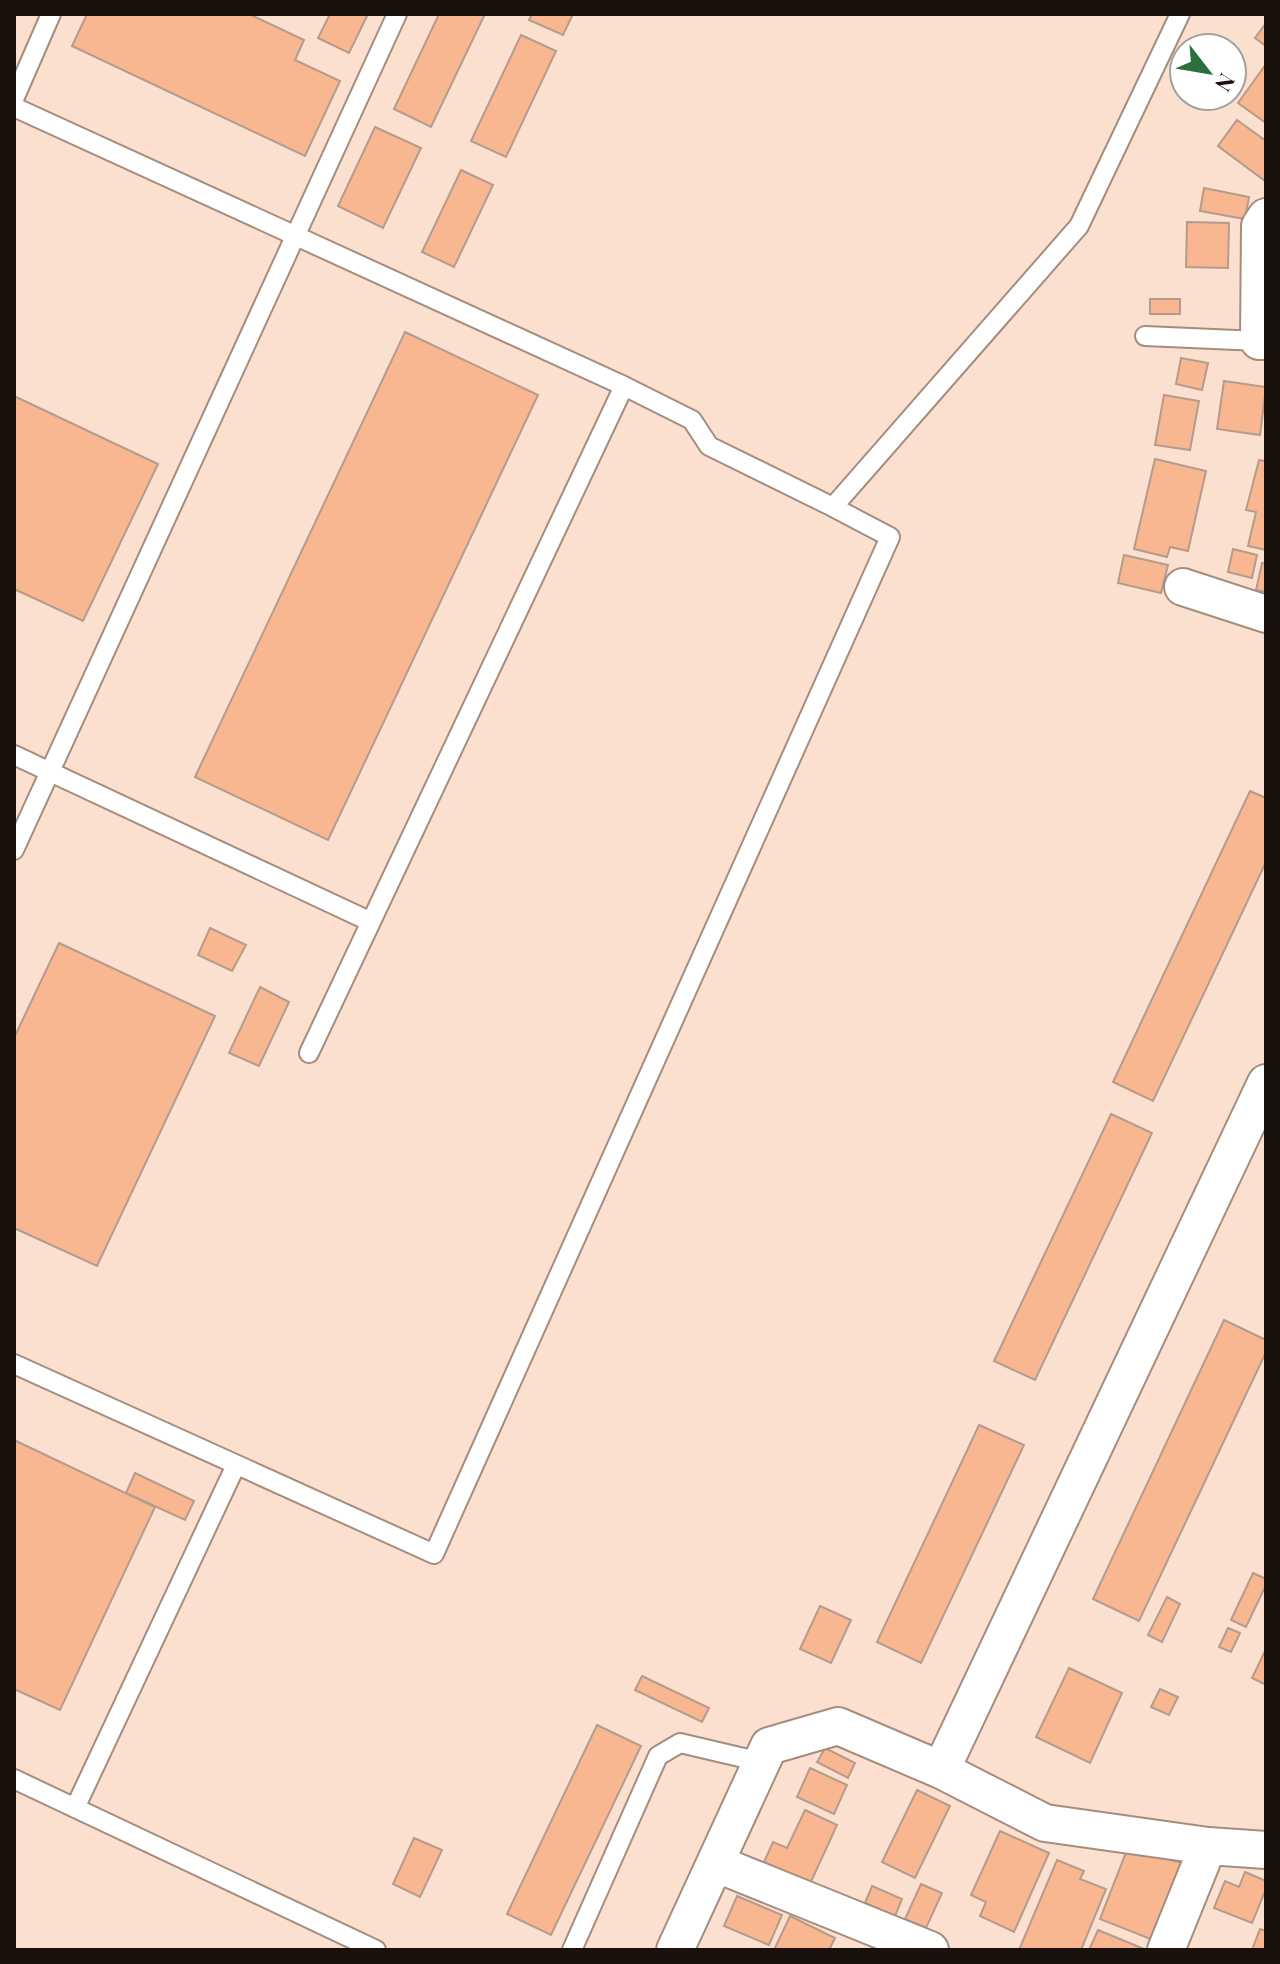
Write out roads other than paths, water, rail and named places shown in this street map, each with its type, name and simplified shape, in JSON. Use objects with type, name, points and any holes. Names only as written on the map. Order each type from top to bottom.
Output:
[{"type":"street","points":[[1263,341],[1260,226],[1266,217]]},
{"type":"street","points":[[1183,587],[1266,614]]},
{"type":"street","points":[[941,1770],[1266,1083]]},
{"type":"street","points":[[675,1950],[769,1746],[838,1726],[941,1770],[1045,1823],[1208,1846],[1266,1850]]},
{"type":"street","points":[[1166,1950],[1208,1846]]},
{"type":"street","points":[[715,1863],[930,1950]]},
{"type":"lane","points":[[14,99],[51,14]]},
{"type":"lane","points":[[14,850],[397,14]]},
{"type":"lane","points":[[833,507],[1079,226],[1180,14]]},
{"type":"lane","points":[[14,107],[624,386],[692,420],[709,446],[890,537],[434,1554],[14,1364]]},
{"type":"lane","points":[[1145,336],[1263,341]]},
{"type":"lane","points":[[309,1053],[624,386]]},
{"type":"lane","points":[[14,755],[369,921]]},
{"type":"lane","points":[[75,1808],[236,1465]]},
{"type":"lane","points":[[572,1950],[658,1756],[680,1743],[761,1762]]},
{"type":"lane","points":[[14,1779],[376,1950]]}]
